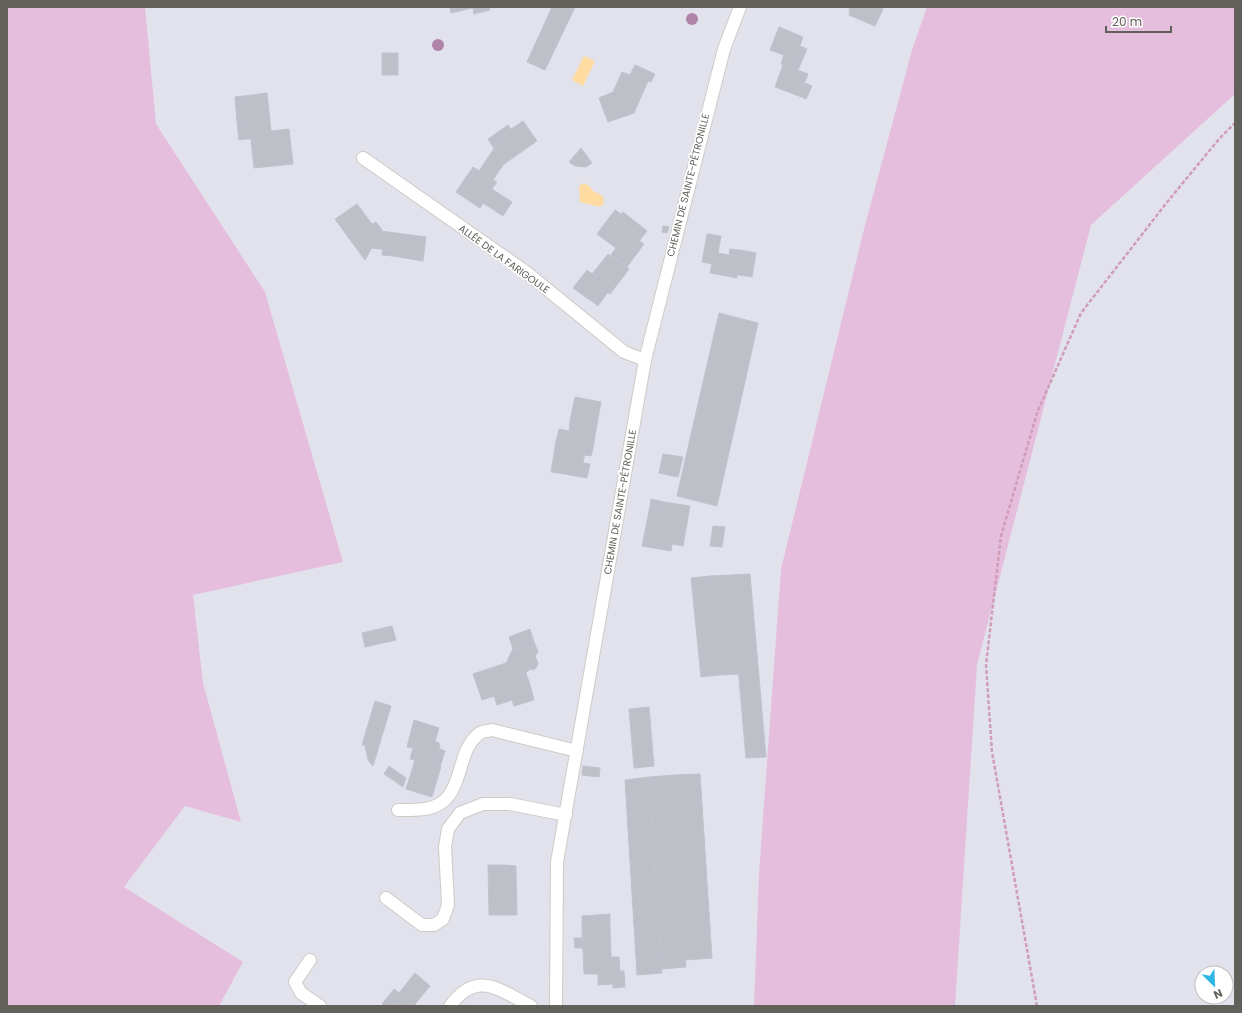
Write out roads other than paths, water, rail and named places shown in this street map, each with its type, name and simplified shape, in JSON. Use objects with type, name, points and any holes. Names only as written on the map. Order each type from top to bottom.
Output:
[{"type":"street","name":"CHEMIN DE SAINTE-PÉTRONILLE","points":[[556,1006],[557,862],[645,360],[724,49],[740,7]]},
{"type":"street","name":"ALLÉE DE LA FARIGOULE","points":[[363,158],[526,272],[624,352],[645,360]]},
{"type":"street","points":[[398,810],[420,810],[441,803],[452,791],[470,744],[481,733],[492,730],[577,751]]},
{"type":"street","points":[[386,898],[422,925],[434,925],[443,919],[448,905],[445,847],[448,829],[460,813],[483,804],[503,804],[566,815]]},
{"type":"street","points":[[310,960],[295,982],[301,993],[320,1006]]},
{"type":"street","points":[[450,1006],[457,997],[472,986],[487,984],[530,1006]]}]
